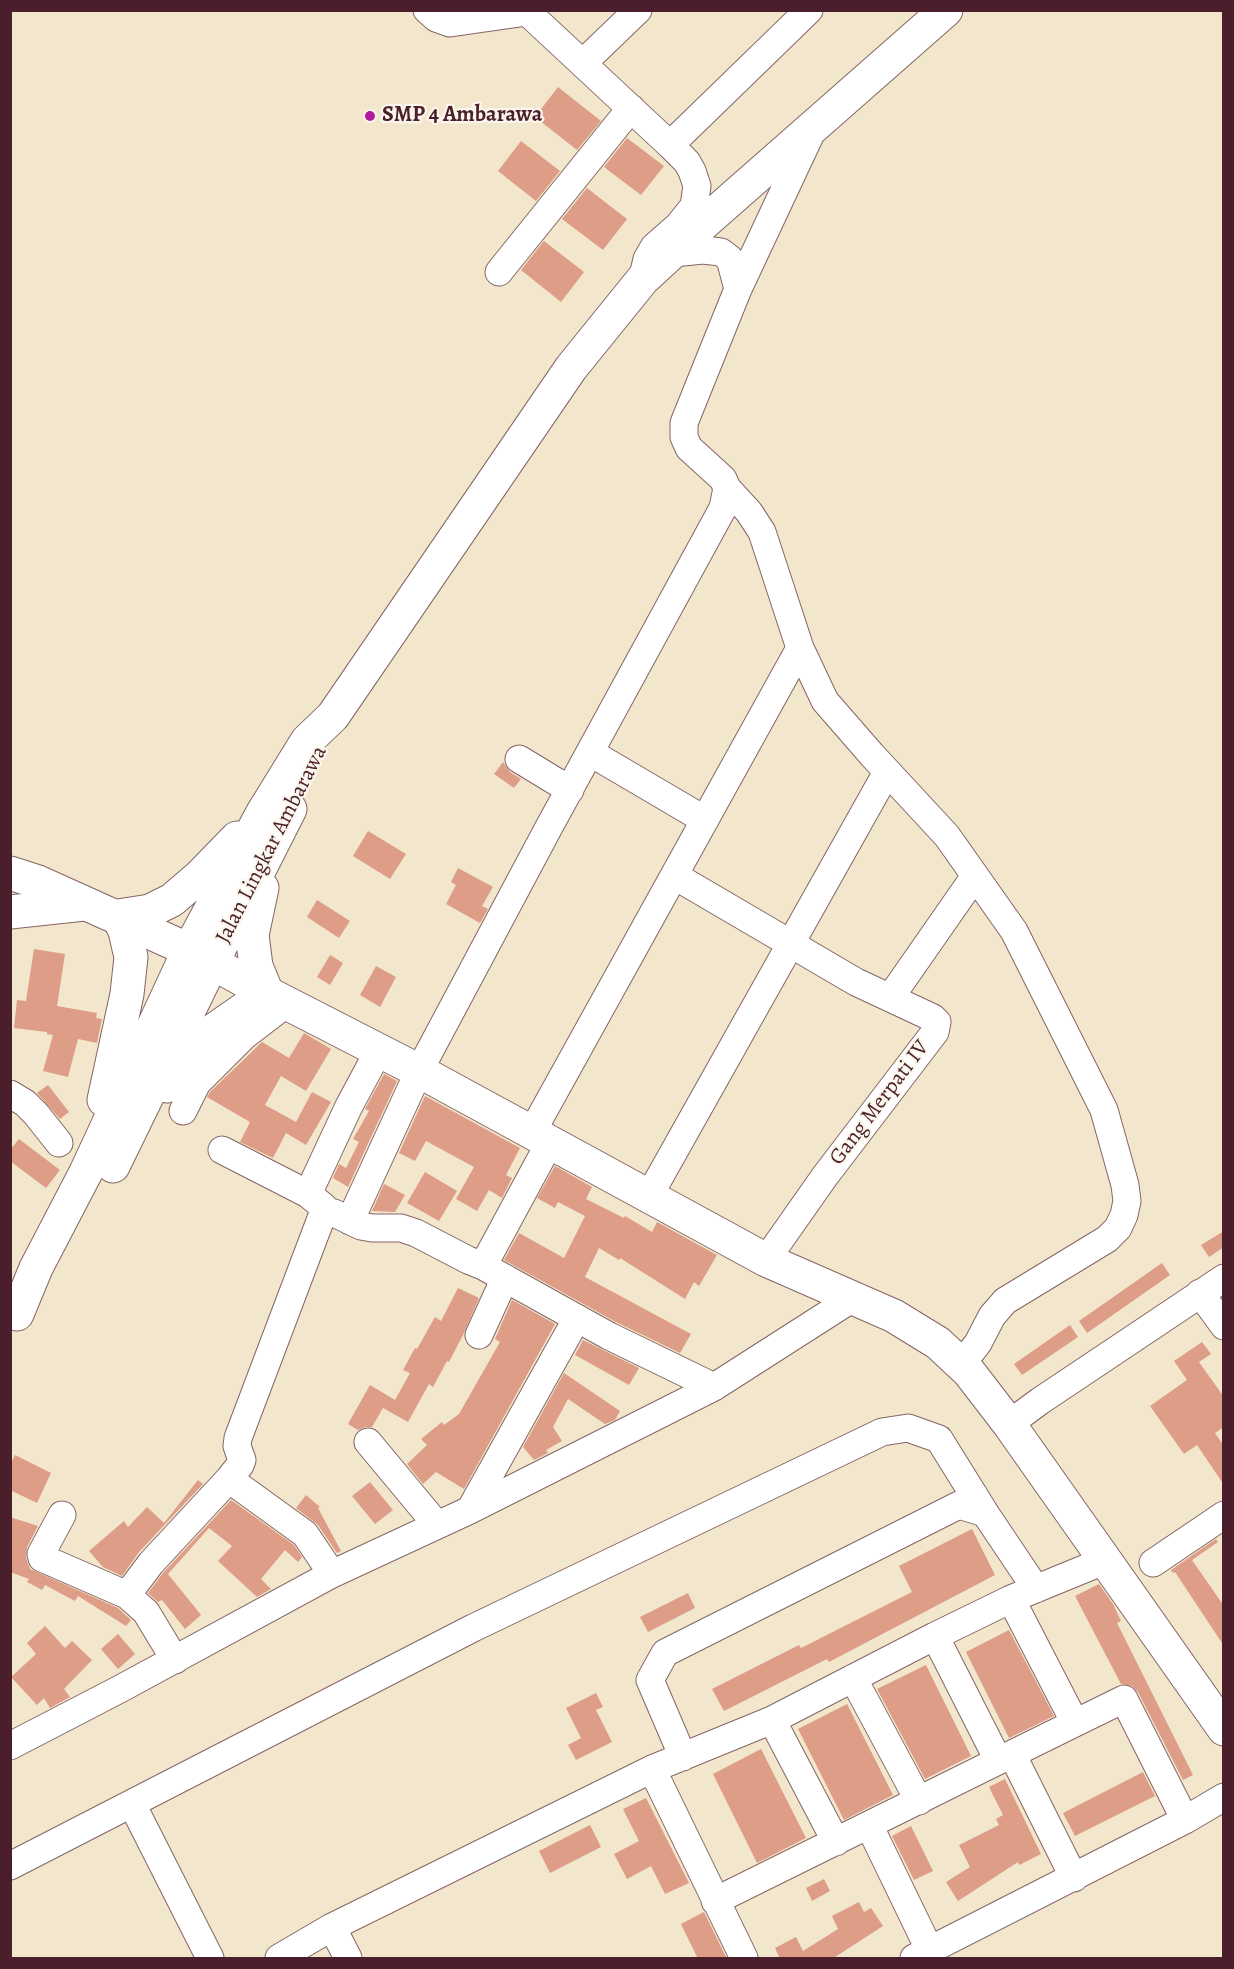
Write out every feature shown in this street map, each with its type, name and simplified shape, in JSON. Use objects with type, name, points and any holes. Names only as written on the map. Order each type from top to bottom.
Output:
[{"type":"main road","name":"Jalan Lingkar Ambarawa","points":[[14,1318],[36,1268],[95,1178],[200,956],[272,818],[307,741],[333,716],[571,368],[643,279],[946,10]]},
{"type":"main road","points":[[118,916],[150,911],[172,900],[272,818]]},
{"type":"main road","points":[[272,818],[252,935],[256,966],[277,998]]},
{"type":"main road","points":[[10,873],[38,882],[118,916],[200,956],[419,1071],[766,1260],[894,1316],[938,1343],[969,1372],[1009,1424],[1224,1729]]},
{"type":"main road","points":[[10,912],[84,903]]},
{"type":"main road","points":[[95,1178],[109,1079],[127,994],[130,957],[118,916]]},
{"type":"main road","points":[[95,1178],[211,1032],[277,998]]},
{"type":"street","points":[[427,10],[436,18],[450,23],[526,11],[687,162],[697,186],[697,196],[689,214],[650,253],[643,279]]},
{"type":"street","points":[[583,63],[638,10]]},
{"type":"street","points":[[670,145],[808,10]]},
{"type":"street","points":[[499,272],[631,108]]},
{"type":"street","points":[[813,128],[738,289],[684,423],[684,437],[689,448],[723,479],[727,488],[749,512],[762,532],[800,648],[825,701],[947,836],[1014,931],[1104,1110],[1125,1185],[1127,1201],[1118,1228],[1107,1239],[1005,1300],[992,1316],[978,1344],[971,1352],[958,1360]]},
{"type":"street","points":[[673,253],[703,250],[721,252],[730,259],[738,289]]},
{"type":"street","points":[[350,1221],[419,1071],[723,508],[727,488]]},
{"type":"street","points":[[478,1335],[494,1272],[541,1137],[675,876],[800,648]]},
{"type":"street","points":[[591,753],[705,820]]},
{"type":"street","points":[[519,759],[570,790]]},
{"type":"street","points":[[649,1196],[887,772]]},
{"type":"street","name":"Gang Merpati IV","points":[[675,876],[856,982],[933,1018],[937,1022],[935,1032],[825,1176],[766,1260]]},
{"type":"street","points":[[890,998],[975,876]]},
{"type":"street","points":[[183,1111],[197,1083],[244,1036],[277,998]]},
{"type":"street","points":[[127,1595],[151,1563],[229,1479],[242,1460],[237,1446],[238,1438],[316,1201],[349,1106],[379,1050]]},
{"type":"street","points":[[10,1094],[25,1103],[59,1143]]},
{"type":"street","points":[[222,1150],[350,1221],[372,1228],[401,1228],[416,1233],[494,1272],[609,1336],[714,1387]]},
{"type":"street","points":[[1009,1424],[1224,1278]]},
{"type":"street","points":[[1200,1293],[1224,1326]]},
{"type":"street","points":[[10,1746],[175,1660],[332,1574],[470,1510],[714,1387],[853,1298]]},
{"type":"street","points":[[470,1510],[577,1318]]},
{"type":"street","points":[[10,1866],[473,1628],[882,1432],[908,1428],[939,1439],[1036,1589]]},
{"type":"street","points":[[368,1442],[437,1525]]},
{"type":"street","points":[[229,1479],[305,1534],[332,1574]]},
{"type":"street","points":[[683,1756],[650,1680],[665,1653],[959,1505],[985,1513]]},
{"type":"street","points":[[62,1515],[41,1554],[42,1558],[127,1595],[146,1612],[175,1660]]},
{"type":"street","points":[[1153,1563],[1224,1515]]},
{"type":"street","points":[[279,1959],[332,1927],[652,1769],[772,1720],[1011,1599],[1106,1560]]},
{"type":"street","points":[[1011,1599],[1075,1723]]},
{"type":"street","points":[[935,1636],[1074,1878]]},
{"type":"street","points":[[853,1678],[919,1801]]},
{"type":"street","points":[[715,1901],[1124,1699],[1185,1820]]},
{"type":"street","points":[[772,1720],[836,1842]]},
{"type":"street","points":[[652,1769],[744,1959]]},
{"type":"street","points":[[132,1804],[210,1959]]},
{"type":"street","points":[[869,1825],[922,1955],[1185,1820],[1221,1804]]},
{"type":"street","points":[[332,1927],[348,1959]]},
{"type":"building","points":[[558,87],[601,121],[577,150],[535,117]]},
{"type":"building","points":[[627,138],[664,166],[641,195],[604,167]]},
{"type":"building","points":[[521,141],[560,171],[536,201],[498,171]]},
{"type":"building","points":[[587,188],[627,219],[603,250],[562,219]]},
{"type":"building","points":[[544,241],[584,272],[561,302],[521,270]]},
{"type":"building","points":[[503,762],[510,772],[521,779],[514,788],[494,774]]},
{"type":"building","points":[[368,831],[406,854],[390,879],[353,856]]},
{"type":"building","points":[[458,868],[493,887],[482,906],[488,909],[480,923],[446,904],[456,885],[451,882]]},
{"type":"building","points":[[317,900],[350,921],[339,938],[307,917]]},
{"type":"building","points":[[34,949],[65,954],[57,1006],[97,1013],[96,1018],[102,1019],[97,1043],[78,1039],[68,1077],[43,1071],[53,1035],[47,1032],[14,1028],[17,1000],[26,1001]]},
{"type":"building","points":[[330,955],[343,963],[330,985],[317,977]]},
{"type":"building","points":[[376,966],[396,977],[380,1007],[360,995]]},
{"type":"building","points":[[304,1033],[331,1049],[306,1091],[281,1076],[265,1105],[296,1122],[312,1092],[331,1102],[306,1145],[286,1133],[273,1158],[240,1142],[250,1122],[207,1097],[262,1042],[289,1058]]},
{"type":"building","points":[[384,1074],[397,1081],[348,1187],[333,1178],[339,1164],[346,1168],[359,1142],[353,1139],[369,1111],[365,1109]]},
{"type":"building","points":[[48,1085],[69,1112],[60,1119],[37,1093]]},
{"type":"building","points":[[425,1096],[520,1148],[506,1175],[512,1178],[502,1198],[489,1190],[477,1211],[456,1199],[474,1167],[426,1141],[415,1161],[399,1153]]},
{"type":"building","points":[[19,1139],[60,1170],[46,1188],[10,1161],[10,1150]]},
{"type":"building","points":[[555,1166],[592,1187],[586,1199],[624,1218],[625,1216],[652,1232],[657,1222],[717,1255],[699,1286],[694,1282],[685,1299],[620,1258],[619,1260],[599,1248],[585,1277],[691,1334],[680,1353],[616,1322],[504,1260],[519,1233],[564,1258],[585,1216],[558,1202],[555,1208],[537,1198]]},
{"type":"building","points":[[425,1172],[457,1191],[439,1221],[407,1203]]},
{"type":"building","points":[[384,1184],[405,1195],[395,1212],[372,1211]]},
{"type":"building","points":[[1224,1231],[1224,1247],[1209,1257],[1201,1245]]},
{"type":"building","points":[[1162,1263],[1170,1275],[1087,1333],[1079,1321]]},
{"type":"building","points":[[458,1288],[479,1298],[449,1362],[447,1361],[433,1387],[429,1384],[408,1422],[383,1408],[372,1427],[358,1430],[348,1424],[370,1385],[395,1400],[410,1373],[403,1370],[415,1348],[417,1349],[435,1317],[441,1321]]},
{"type":"building","points":[[512,1300],[555,1324],[464,1489],[436,1472],[423,1484],[407,1464],[427,1445],[421,1439],[442,1422],[444,1425],[459,1414],[500,1342],[495,1339]]},
{"type":"building","points":[[1070,1325],[1078,1337],[1022,1375],[1014,1364]]},
{"type":"building","points":[[583,1340],[639,1368],[629,1385],[575,1355]]},
{"type":"building","points":[[1202,1342],[1211,1354],[1199,1362],[1224,1397],[1224,1427],[1215,1433],[1224,1446],[1224,1485],[1197,1445],[1184,1454],[1150,1406],[1187,1380],[1174,1361]]},
{"type":"building","points":[[564,1373],[620,1411],[615,1420],[605,1424],[568,1399],[553,1427],[562,1441],[546,1450],[548,1453],[534,1460],[523,1447]]},
{"type":"building","points":[[15,1455],[51,1473],[37,1503],[10,1490],[10,1465]]},
{"type":"building","points":[[198,1480],[203,1484],[139,1552],[122,1576],[103,1567],[89,1551],[124,1521],[128,1527],[147,1507],[164,1523]]},
{"type":"building","points":[[370,1482],[393,1510],[375,1524],[352,1496]]},
{"type":"building","points":[[306,1495],[320,1507],[318,1508],[341,1551],[337,1553],[318,1525],[296,1508]]},
{"type":"building","points":[[231,1500],[294,1545],[302,1557],[298,1562],[285,1550],[261,1579],[271,1589],[257,1597],[218,1561],[232,1546],[209,1528],[168,1574],[201,1615],[185,1629],[162,1600],[158,1602],[148,1593],[163,1573]]},
{"type":"building","points":[[10,1517],[38,1526],[27,1547],[26,1558],[30,1569],[118,1608],[131,1620],[126,1626],[78,1596],[75,1601],[45,1585],[42,1590],[27,1582],[29,1579],[10,1572]]},
{"type":"building","points":[[972,1529],[995,1575],[829,1662],[827,1659],[724,1711],[712,1689],[799,1645],[801,1648],[912,1592],[899,1566]]},
{"type":"building","points":[[1216,1539],[1218,1542],[1192,1560],[1224,1606],[1224,1646],[1175,1572],[1171,1570]]},
{"type":"building","points":[[1099,1584],[1113,1604],[1121,1621],[1117,1623],[1193,1775],[1183,1780],[1138,1692],[1132,1686],[1121,1684],[1075,1596]]},
{"type":"building","points":[[688,1593],[695,1608],[648,1632],[640,1617]]},
{"type":"building","points":[[45,1626],[65,1648],[72,1641],[92,1660],[64,1689],[70,1697],[50,1708],[44,1698],[37,1705],[11,1677],[36,1654],[27,1643]]},
{"type":"building","points":[[1009,1630],[1054,1716],[1009,1738],[966,1652]]},
{"type":"building","points":[[118,1634],[135,1654],[118,1669],[101,1649]]},
{"type":"building","points":[[926,1665],[971,1756],[925,1779],[877,1689]]},
{"type":"building","points":[[596,1693],[603,1707],[596,1710],[612,1742],[576,1760],[568,1745],[581,1738],[566,1708]]},
{"type":"building","points":[[847,1704],[893,1795],[844,1820],[798,1729]]},
{"type":"building","points":[[761,1749],[806,1838],[757,1863],[713,1774]]},
{"type":"building","points":[[1143,1772],[1155,1796],[1075,1836],[1063,1813]]},
{"type":"building","points":[[1005,1779],[1041,1854],[1019,1865],[1018,1862],[958,1901],[946,1882],[970,1867],[959,1845],[999,1825],[996,1819],[1003,1815],[989,1787]]},
{"type":"building","points":[[646,1798],[689,1883],[665,1894],[651,1866],[627,1879],[614,1854],[639,1841],[623,1809]]},
{"type":"building","points":[[590,1825],[601,1847],[550,1873],[539,1851]]},
{"type":"building","points":[[911,1826],[933,1871],[914,1880],[892,1836]]},
{"type":"building","points":[[824,1879],[830,1891],[812,1901],[806,1888]]},
{"type":"building","points":[[859,1902],[864,1912],[871,1908],[883,1926],[832,1959],[780,1959],[775,1948],[796,1937],[803,1951],[838,1929],[832,1916]]},
{"type":"building","points":[[704,1912],[727,1959],[698,1959],[681,1924]]},
{"type":"place","name":"SMP 4 Ambarawa","points":[[370,116]]}]
